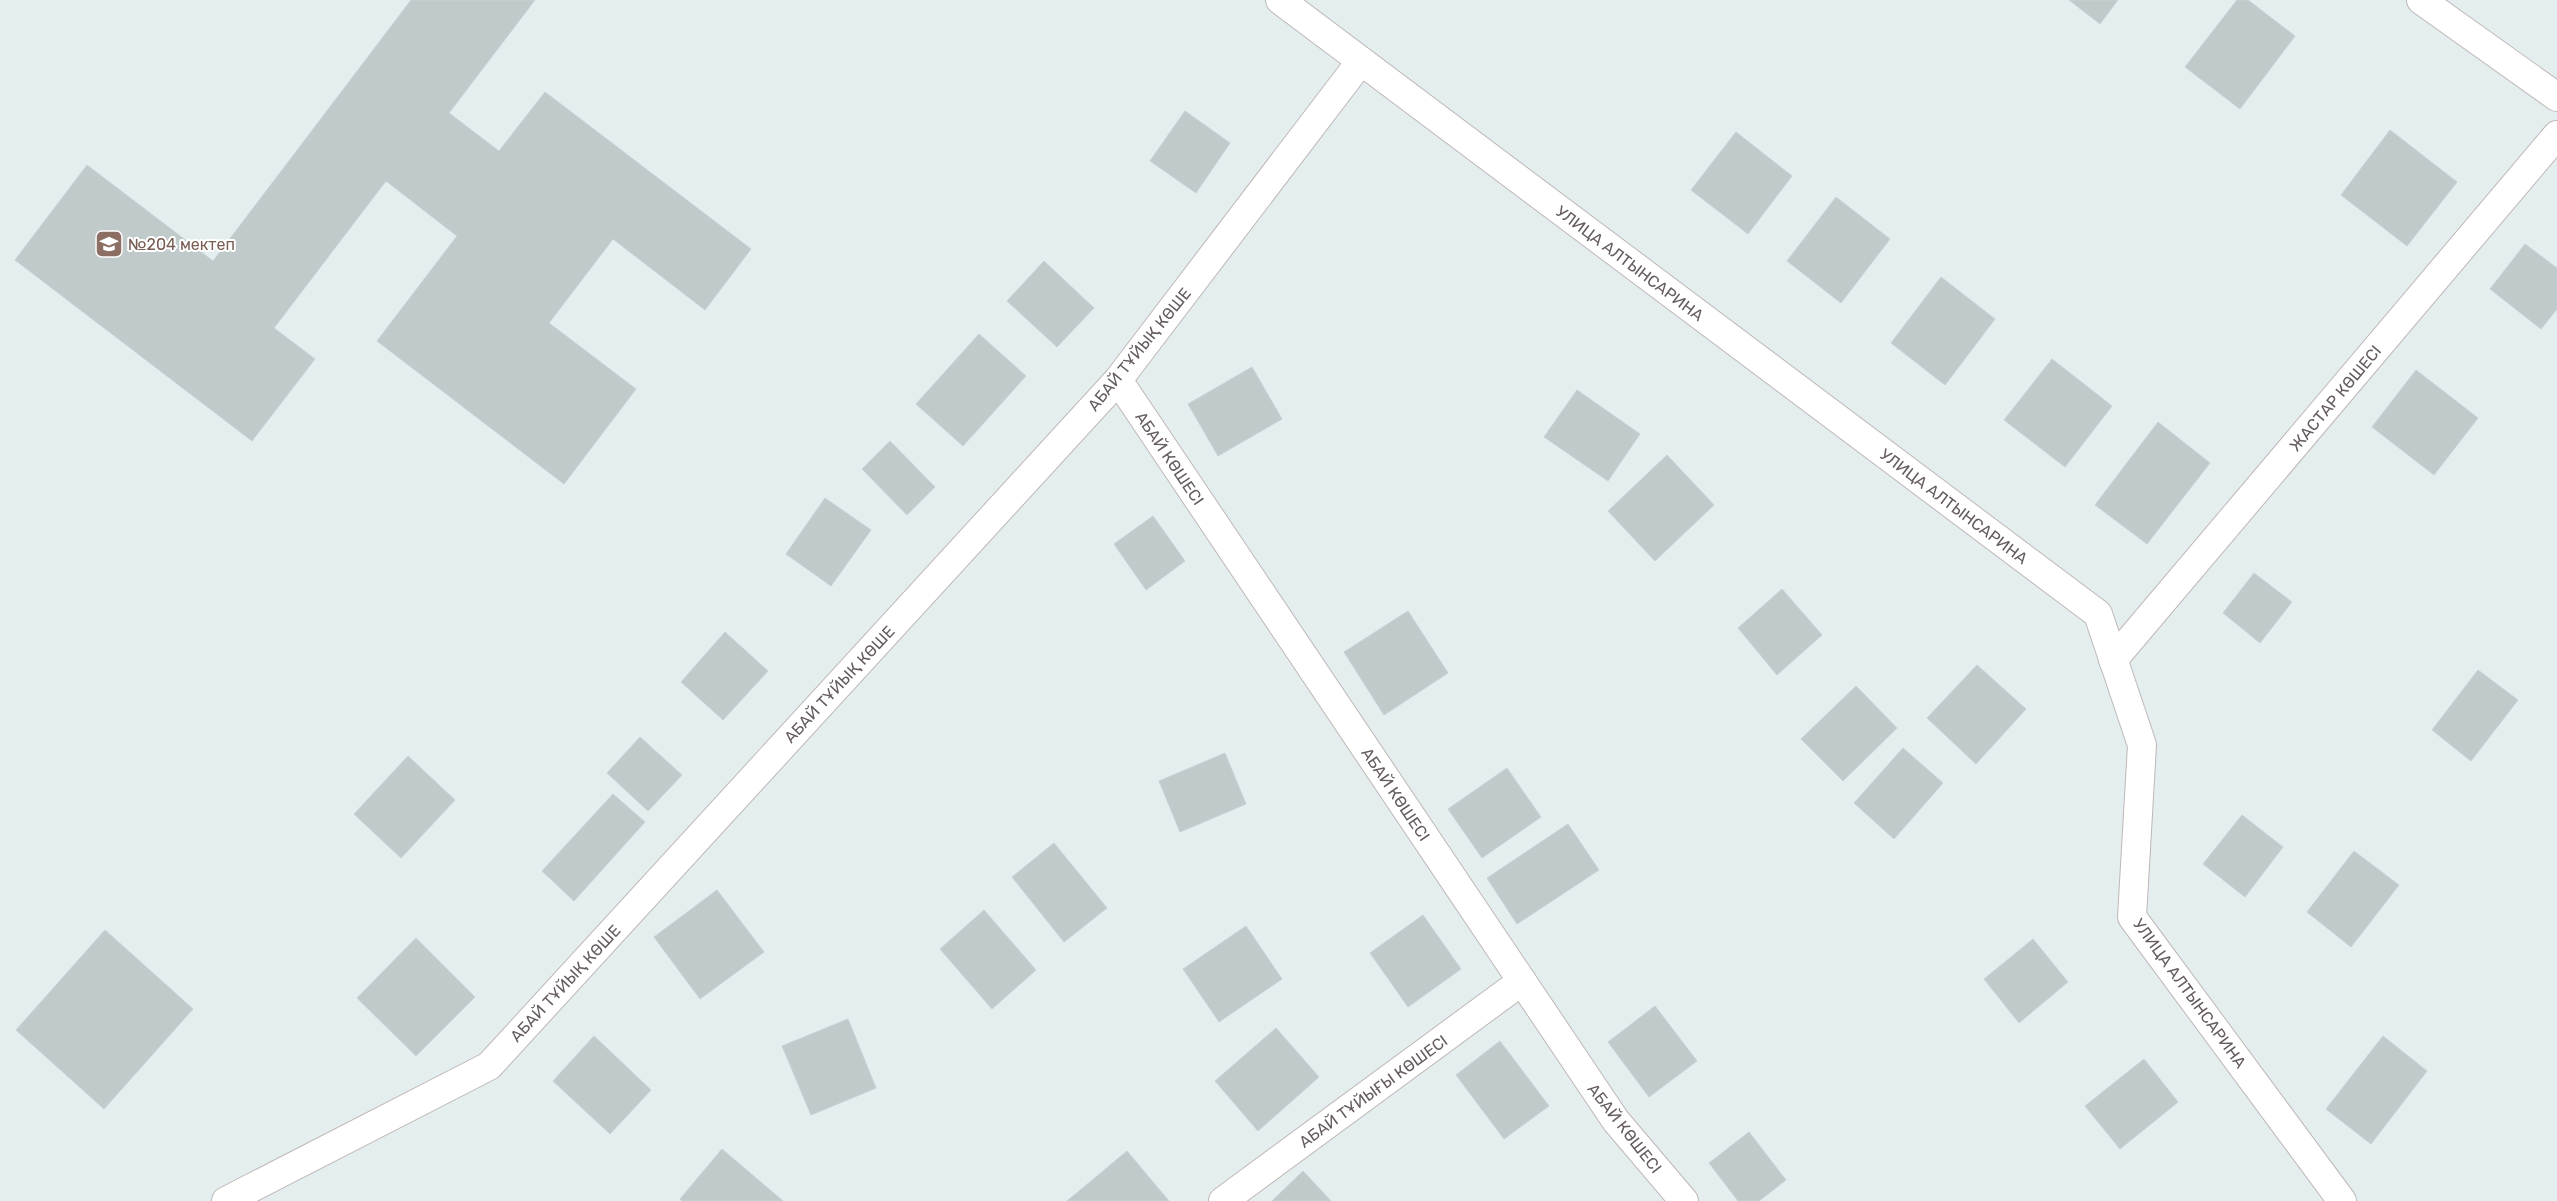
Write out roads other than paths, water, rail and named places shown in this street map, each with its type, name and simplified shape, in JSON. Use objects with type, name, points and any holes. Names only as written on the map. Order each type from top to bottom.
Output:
[{"type":"street","name":"УЛИЦА АЛТЫНСАРИНА","points":[[1280,0],[2098,614],[2142,745],[2132,917],[2342,1201]]},
{"type":"street","points":[[2421,0],[2557,97]]},
{"type":"street","name":"АБАЙ ТҰЙЫҚ КӨШЕ","points":[[226,1201],[489,1066],[1118,380],[1361,61]]},
{"type":"street","name":"ЖАСТАР КӨШЕСІ","points":[[2113,660],[2557,135]]},
{"type":"street","name":"АБАЙ КӨШЕСІ","points":[[1118,380],[1616,1121],[1684,1201]]},
{"type":"street","name":"АБАЙ ТҰЙЫҒЫ КӨШЕСІ","points":[[1222,1201],[1522,982]]},
{"type":"place","name":"№204 мектеп","points":[[109,244]]}]
